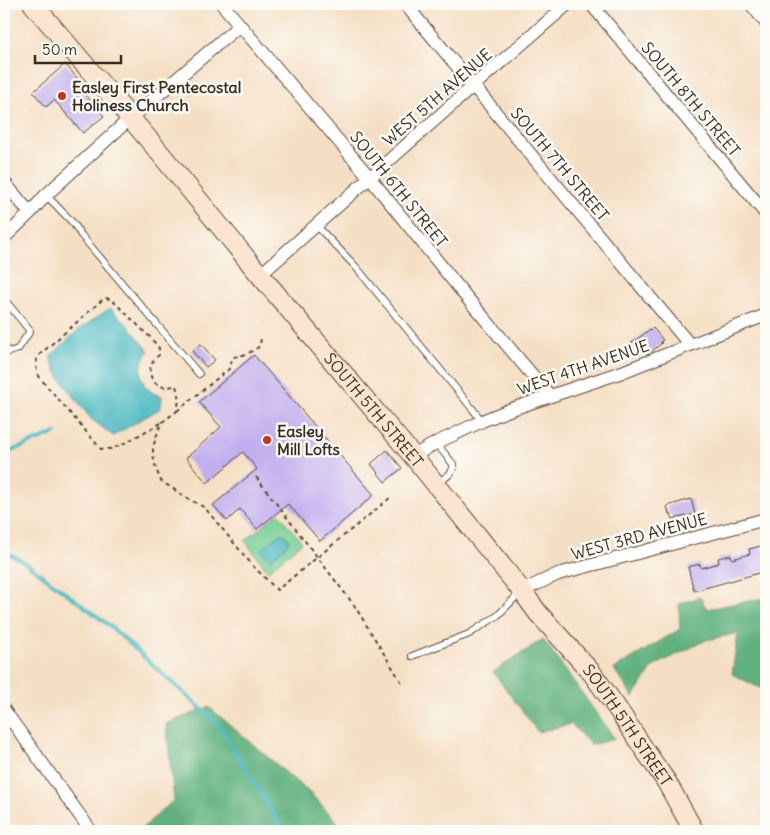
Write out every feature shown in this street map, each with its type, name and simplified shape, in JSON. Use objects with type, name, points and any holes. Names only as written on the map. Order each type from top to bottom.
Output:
[{"type":"street","name":"SOUTH 5TH STREET","points":[[33,4],[413,456],[522,590],[538,613],[592,673],[620,711],[666,781],[694,831]]},
{"type":"street","name":"SOUTH 6TH STREET","points":[[222,4],[370,178],[550,396]]},
{"type":"street","name":"SOUTH 7TH STREET","points":[[405,4],[690,345]]},
{"type":"street","name":"WEST 5TH AVENUE","points":[[260,275],[568,4]]},
{"type":"street","name":"SOUTH 8TH STREET","points":[[590,4],[766,214]]},
{"type":"street","points":[[752,4],[766,23]]},
{"type":"street","points":[[4,238],[46,195],[130,118],[240,25]]},
{"type":"street","points":[[4,182],[30,213]]},
{"type":"street","name":"WEST 4TH AVENUE","points":[[413,456],[436,443],[509,410],[622,372],[766,315]]},
{"type":"street","name":"WEST 3RD AVENUE","points":[[522,590],[558,574],[766,519]]},
{"type":"street","points":[[4,710],[91,831]]},
{"type":"lane","points":[[46,195],[74,224],[80,235],[199,374]]},
{"type":"lane","points":[[316,225],[356,267],[482,421]]},
{"type":"lane","points":[[4,299],[30,331],[18,349],[10,352],[4,346]]},
{"type":"lane","points":[[435,484],[453,471],[454,468],[454,464],[436,443]]},
{"type":"lane","points":[[412,656],[469,634],[497,616],[522,590]]},
{"type":"path","points":[[177,411],[179,400],[176,385],[169,388],[160,386],[154,382],[150,374],[150,366],[159,355],[159,348],[112,300],[106,298],[101,301],[38,356],[36,371],[40,378],[101,449],[110,450],[161,424],[229,369],[233,357],[243,356],[260,346],[261,337]]},
{"type":"path","points":[[161,424],[153,447],[156,469],[161,481],[205,508],[253,566],[277,590],[390,498]]},
{"type":"path","points":[[256,476],[354,605],[402,683]]},
{"type":"green space","points":[[278,513],[302,542],[268,571],[245,541]]},
{"type":"green space","points":[[700,597],[707,609],[766,598],[766,691],[732,674],[738,633],[706,640],[654,666],[633,697],[614,669],[680,629],[679,604]]},
{"type":"green space","points":[[543,639],[615,739],[591,745],[571,724],[538,732],[493,672]]},
{"type":"green space","points":[[209,707],[311,794],[346,831],[139,831],[174,800],[166,724]]},
{"type":"water","points":[[110,308],[128,325],[149,351],[142,362],[141,375],[145,386],[153,393],[162,396],[161,408],[113,436],[91,419],[59,377],[50,357],[77,331]]},
{"type":"water","points":[[280,534],[285,534],[289,540],[288,544],[270,560],[261,550]]},
{"type":"building","name":"Easley First Pentecostal Holiness Church","points":[[65,64],[78,79],[74,82],[104,116],[83,133],[54,100],[46,107],[33,92]]},
{"type":"building","points":[[653,328],[663,340],[660,342],[662,343],[651,352],[646,354],[643,350],[637,355],[635,354],[628,346]]},
{"type":"building","points":[[201,344],[215,360],[206,367],[192,351]]},
{"type":"building","name":"Easley Mill Lofts","points":[[254,355],[374,495],[320,541],[288,504],[257,529],[240,509],[227,521],[213,505],[257,469],[243,452],[207,483],[186,458],[221,427],[199,402]]},
{"type":"building","points":[[387,450],[402,468],[385,482],[371,464]]},
{"type":"building","points":[[691,499],[695,514],[673,519],[671,514],[669,514],[667,506]]},
{"type":"building","points":[[761,546],[763,551],[766,550],[766,571],[694,591],[688,567],[700,564],[701,568],[719,563],[718,558],[731,555],[732,559],[750,554],[749,549]]},
{"type":"waterway","points":[[4,454],[56,433]]},
{"type":"waterway","points":[[4,551],[26,563],[110,626],[219,725],[284,831]]},
{"type":"place","name":"Easley First Pentecostal Holiness Church","points":[[62,96]]},
{"type":"place","name":"Easley Mill Lofts","points":[[267,440]]}]
